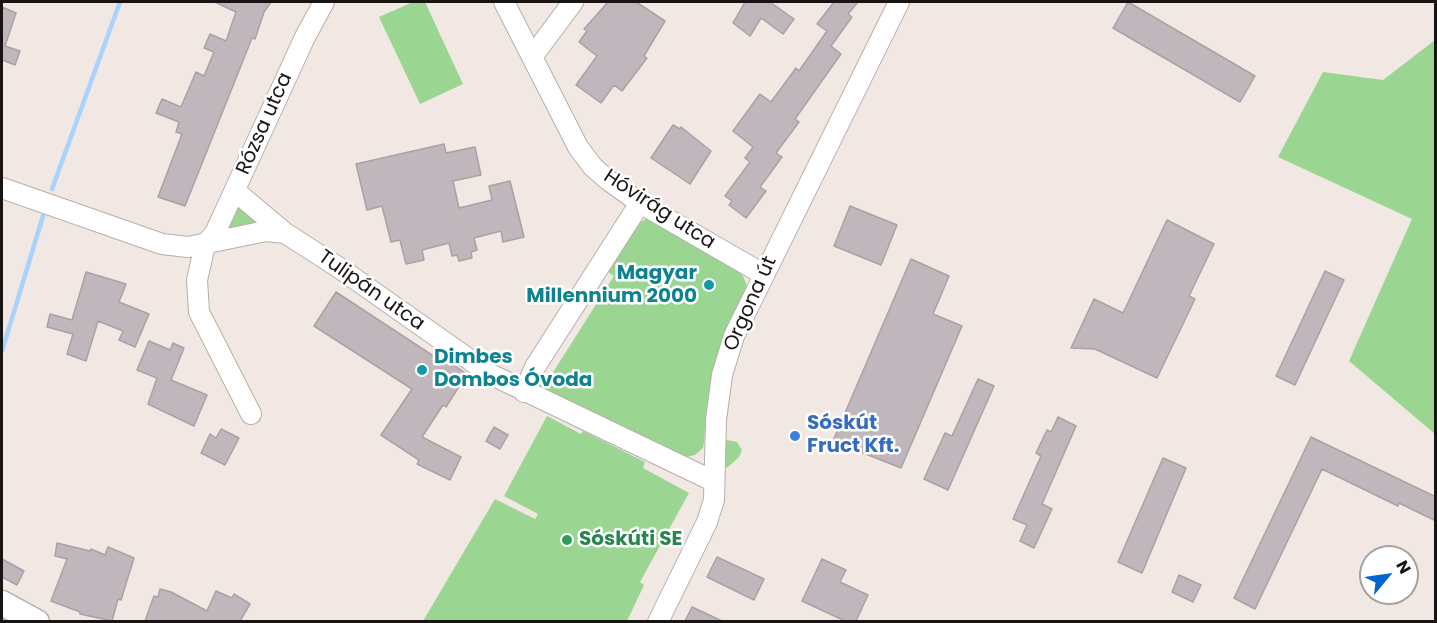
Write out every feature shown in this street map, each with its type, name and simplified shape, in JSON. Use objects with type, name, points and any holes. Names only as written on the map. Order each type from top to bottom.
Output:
[{"type":"street","name":"Rózsa utca","points":[[205,245],[215,232],[305,37],[324,2]]},
{"type":"street","name":"Hóvirág utca","points":[[504,2],[578,147],[593,167],[640,203],[763,274]]},
{"type":"street","points":[[531,57],[573,2]]},
{"type":"street","name":"Orgona út","points":[[658,621],[707,522],[714,500],[716,420],[722,375],[734,336],[899,2]]},
{"type":"street","points":[[2,188],[162,244],[188,247],[258,232],[285,233]]},
{"type":"street","name":"Tulipán utca","points":[[235,191],[285,233],[338,267],[490,374],[713,481]]},
{"type":"street","points":[[524,392],[535,367],[640,203]]},
{"type":"street","points":[[205,245],[197,280],[199,312],[210,338],[226,362],[251,414]]},
{"type":"street","points":[[2,603],[37,621]]},
{"type":"green space","points":[[413,2],[425,2],[463,84],[420,104],[379,17]]},
{"type":"green space","points":[[1435,40],[1435,434],[1349,361],[1412,219],[1278,157],[1323,72],[1383,80]]},
{"type":"green space","points":[[237,204],[263,223],[226,230]]},
{"type":"green space","points":[[648,218],[740,269],[746,283],[747,290],[711,385],[703,448],[695,455],[686,457],[676,455],[537,386],[541,371],[550,377],[614,276],[607,271],[637,224]]},
{"type":"green space","name":"Sóskúti SE","points":[[547,416],[581,434],[583,431],[645,462],[643,468],[689,493],[640,582],[644,585],[627,621],[423,621],[495,499],[535,519],[538,514],[504,496]]},
{"type":"green space","points":[[727,440],[737,442],[742,450],[739,457],[728,467],[722,469],[723,442]]},
{"type":"building","points":[[215,2],[271,2],[264,12],[255,39],[252,38],[185,206],[158,197],[182,134],[176,132],[179,122],[156,113],[162,99],[181,107],[196,72],[204,76],[214,52],[204,48],[210,34],[226,41],[236,12]]},
{"type":"building","points":[[608,2],[636,2],[665,21],[644,56],[647,58],[622,91],[614,85],[601,103],[576,85],[597,56],[579,42],[587,31],[584,29]]},
{"type":"building","points":[[745,2],[770,2],[794,19],[783,34],[761,18],[750,36],[733,23]]},
{"type":"building","points":[[834,2],[858,2],[848,14],[852,17],[831,46],[841,54],[795,119],[799,122],[776,153],[782,157],[760,187],[766,191],[746,218],[729,205],[732,201],[725,196],[750,162],[745,158],[753,147],[733,131],[760,94],[771,102],[796,68],[799,71],[827,31],[817,24]]},
{"type":"building","points":[[1128,2],[1255,76],[1240,102],[1113,28]]},
{"type":"building","points":[[2,7],[16,13],[5,46],[20,51],[15,65],[2,60]]},
{"type":"building","points":[[673,125],[680,129],[681,127],[711,151],[690,184],[651,158]]},
{"type":"building","points":[[444,144],[446,153],[475,147],[481,175],[453,181],[459,208],[492,200],[489,186],[510,181],[524,237],[503,242],[501,231],[474,238],[477,250],[471,252],[472,258],[459,261],[457,255],[452,256],[449,243],[422,250],[424,260],[406,264],[400,240],[391,242],[382,206],[367,210],[356,164]]},
{"type":"building","points":[[850,206],[897,225],[881,265],[834,246]]},
{"type":"building","points":[[1167,220],[1214,244],[1189,296],[1195,299],[1157,378],[1095,349],[1071,348],[1094,299],[1123,313]]},
{"type":"building","points":[[911,259],[949,276],[933,314],[962,326],[901,468],[833,441]]},
{"type":"building","points":[[1325,271],[1344,280],[1295,385],[1276,376]]},
{"type":"building","points":[[86,272],[126,284],[119,302],[149,314],[135,347],[119,340],[123,331],[98,321],[86,361],[67,354],[73,334],[47,327],[50,314],[72,320]]},
{"type":"building","name":"Dimbes Dombos Óvoda","points":[[336,292],[438,359],[440,356],[467,374],[446,407],[443,405],[422,437],[461,457],[450,480],[417,464],[419,460],[381,435],[412,389],[314,326]]},
{"type":"building","points":[[149,341],[170,350],[173,343],[184,348],[171,380],[207,395],[194,426],[148,404],[157,378],[137,370]]},
{"type":"building","points":[[978,379],[994,386],[948,490],[924,479],[945,433],[952,436]]},
{"type":"building","points":[[1058,417],[1076,426],[1042,504],[1052,509],[1034,548],[1020,541],[1027,525],[1013,519],[1041,456],[1036,453],[1047,430],[1051,432]]},
{"type":"building","points":[[494,427],[508,435],[500,449],[486,441]]},
{"type":"building","points":[[221,429],[239,438],[225,465],[201,453],[210,434],[216,438]]},
{"type":"building","points":[[1311,437],[1436,497],[1436,521],[1399,503],[1398,506],[1322,469],[1255,609],[1234,598]]},
{"type":"building","points":[[1163,458],[1186,468],[1142,573],[1118,562]]},
{"type":"building","points":[[57,543],[90,551],[91,549],[105,555],[108,547],[134,558],[112,621],[80,614],[80,612],[51,601],[67,559],[55,556]]},
{"type":"building","points":[[717,557],[764,579],[754,600],[707,577]]},
{"type":"building","points":[[2,559],[24,571],[17,585],[2,577]]},
{"type":"building","points":[[822,559],[846,570],[840,582],[868,595],[856,621],[845,621],[802,601]]},
{"type":"building","points":[[1179,575],[1201,585],[1193,602],[1172,592]]},
{"type":"building","points":[[160,589],[171,592],[207,611],[216,591],[232,598],[234,594],[250,604],[240,621],[145,621],[154,596],[158,597]]},
{"type":"building","points":[[692,607],[722,621],[685,621]]},
{"type":"waterway","points":[[52,189],[120,2]]},
{"type":"waterway","points":[[2,351],[43,216]]},
{"type":"place","name":"Magyar Millennium 2000","points":[[709,285]]},
{"type":"place","name":"Dimbes Dombos Óvoda","points":[[422,370]]},
{"type":"place","name":"Sóskút Fruct Kft.","points":[[795,436]]},
{"type":"place","name":"Sóskúti SE","points":[[567,540]]}]
